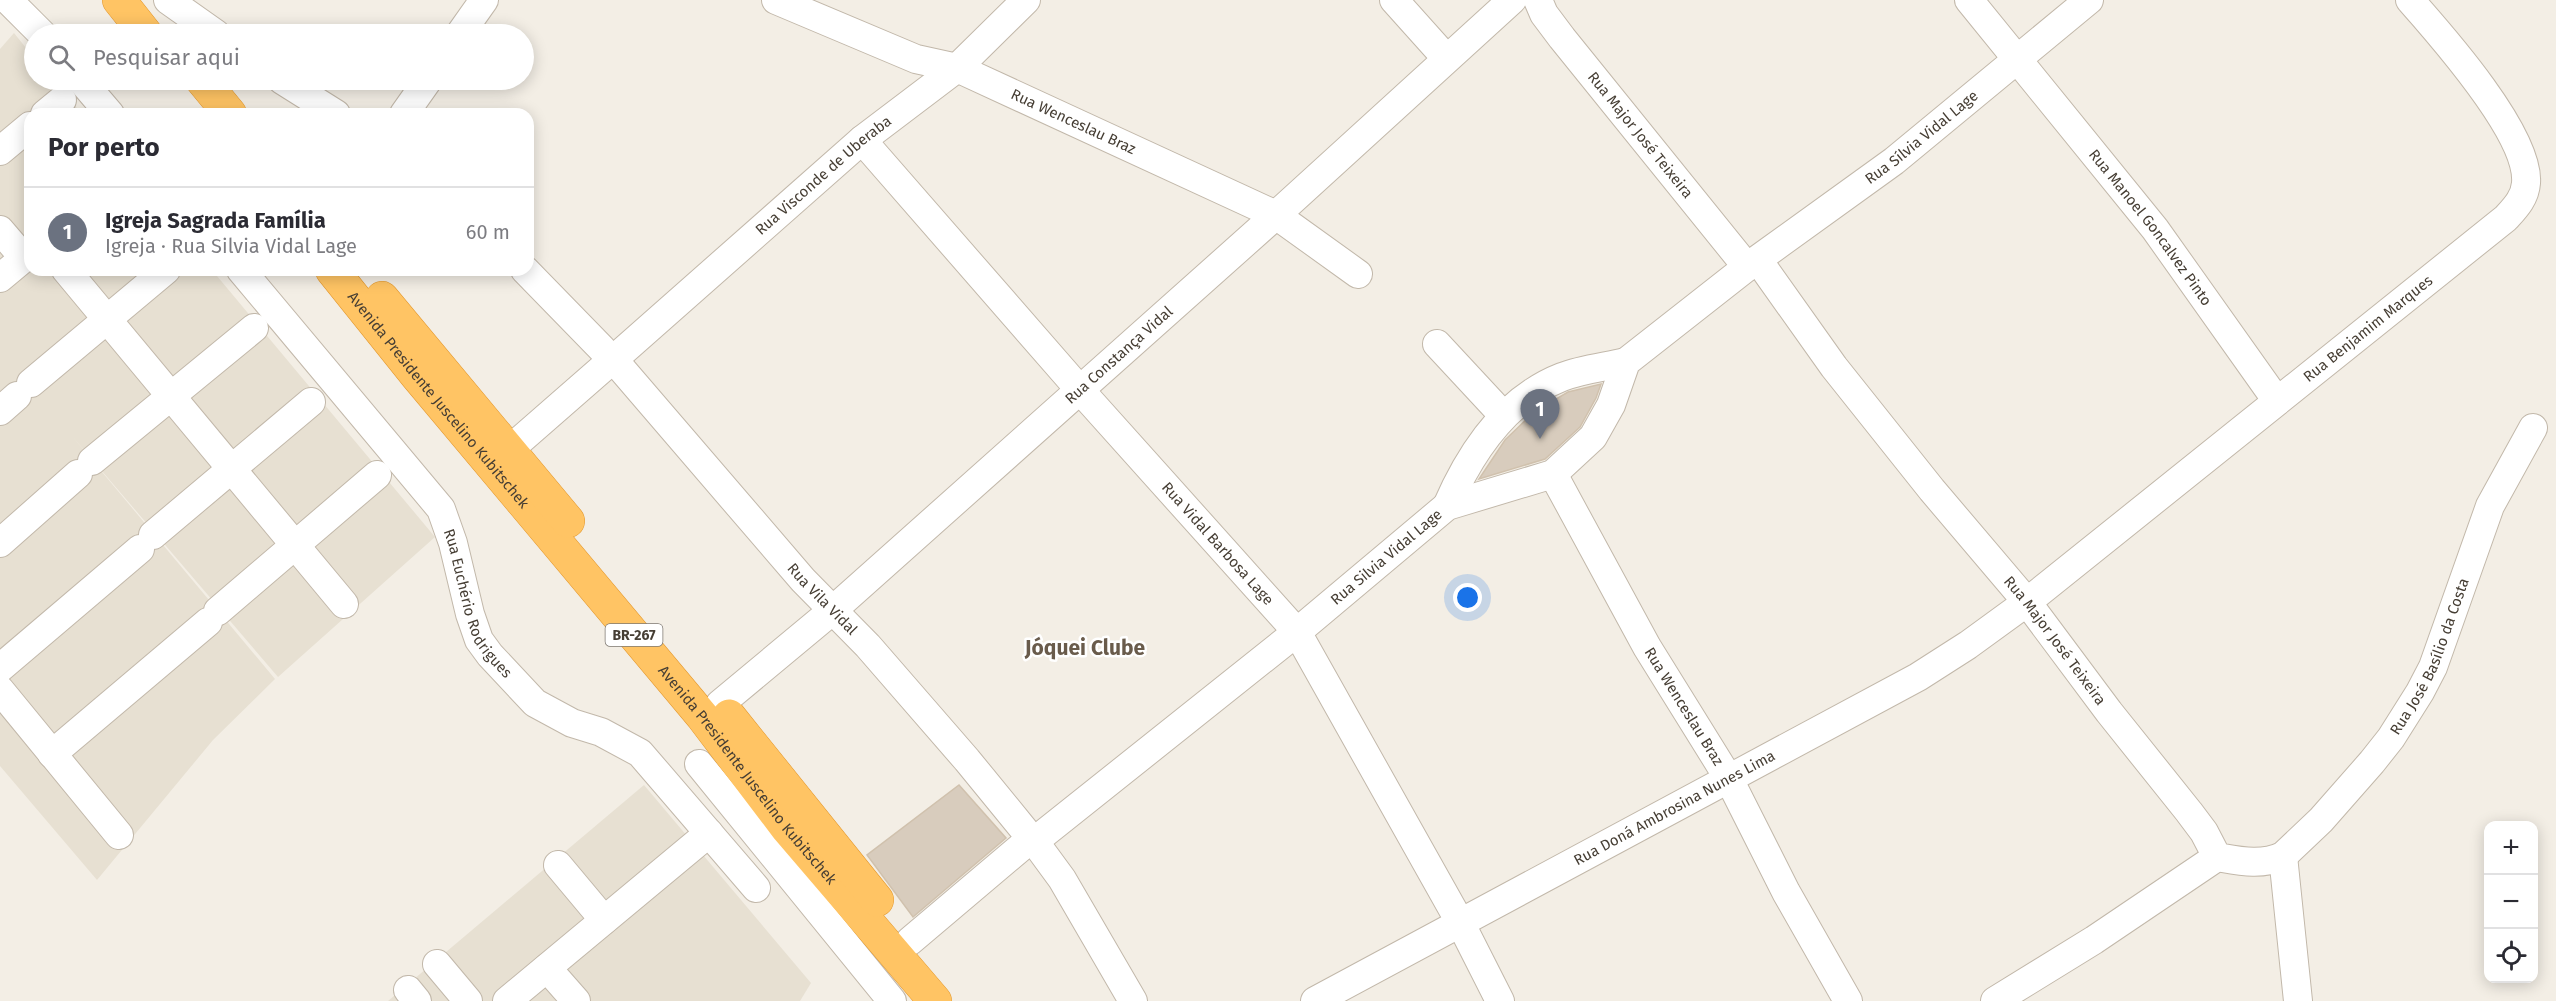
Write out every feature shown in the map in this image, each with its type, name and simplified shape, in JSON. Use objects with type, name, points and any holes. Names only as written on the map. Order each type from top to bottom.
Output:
[{"type":"highway","points":[[119,0],[138,24]]},
{"type":"highway","points":[[141,0],[159,24]]},
{"type":"highway","points":[[190,90],[204,108]]},
{"type":"highway","points":[[210,90],[225,108]]},
{"type":"highway","name":"Avenida Presidente Juscelino Kubitschek","points":[[337,276],[417,376],[702,716],[787,828],[935,1001]]},
{"type":"highway","name":"Avenida Presidente Juscelino Kubitschek","points":[[364,276],[720,704],[961,1001]]},
{"type":"street","points":[[168,0],[202,24]]},
{"type":"street","points":[[467,24],[484,0]]},
{"type":"street","name":"Rua Wenceslau Braz","points":[[776,0],[916,58],[957,68],[1276,215],[1358,274]]},
{"type":"street","name":"Rua Visconde de Uberaba","points":[[509,450],[862,140],[957,68],[1026,0]]},
{"type":"street","points":[[1394,0],[1446,58]]},
{"type":"street","name":"Rua Constança Vidal","points":[[720,704],[833,610],[1276,215],[1512,0]]},
{"type":"street","name":"Rua Major José Teixeira","points":[[1538,0],[1544,14],[1562,38],[1752,263],[1932,490],[2027,602],[2109,712],[2204,832],[2217,857]]},
{"type":"street","name":"Rua Manoel Goncalvez Pinto","points":[[1969,0],[2155,229],[2277,401]]},
{"type":"street","name":"Rua Sílvia Vidal Lage","points":[[1752,263],[1894,161],[2089,0]]},
{"type":"street","name":"Rua Benjamim Marques","points":[[2027,602],[2506,218],[2521,201],[2527,182],[2521,159],[2505,123],[2468,68],[2410,0]]},
{"type":"street","points":[[6,6],[29,24]]},
{"type":"street","points":[[90,90],[105,108]]},
{"type":"street","points":[[298,90],[326,108]]},
{"type":"street","points":[[408,108],[421,90]]},
{"type":"street","points":[[0,151],[24,131]]},
{"type":"street","name":"Rua Vidal Barbosa Lage","points":[[862,140],[1080,390],[1297,632],[1461,924],[1500,1001]]},
{"type":"street","points":[[0,230],[24,252]]},
{"type":"street","points":[[0,278],[24,258]]},
{"type":"street","points":[[1447,506],[1482,443],[1503,416],[1538,390],[1562,377],[1626,362],[1752,263]]},
{"type":"street","points":[[71,276],[344,604]]},
{"type":"street","points":[[16,397],[159,276]]},
{"type":"street","name":"Rua Euchério Rodrigues","points":[[246,276],[441,509],[453,543],[470,614],[479,640],[490,655],[536,702],[572,723],[601,732],[640,753],[756,888]]},
{"type":"street","name":"Rua Vila Vidal","points":[[531,276],[612,359],[803,580],[833,610],[959,751],[1062,879],[1133,1001]]},
{"type":"street","points":[[0,543],[85,468],[254,328]]},
{"type":"street","points":[[1437,344],[1503,416]]},
{"type":"street","name":"Rua Silvia Vidal Lage","points":[[910,941],[1032,841],[1297,632],[1447,506],[1553,474],[1593,436],[1611,405],[1626,362]]},
{"type":"street","points":[[0,668],[231,468],[311,402]]},
{"type":"street","name":"Rua José Basílio da Costa","points":[[2283,856],[2321,820],[2372,762],[2391,738],[2420,692],[2433,667],[2490,506],[2533,428]]},
{"type":"street","name":"Rua Wenceslau Braz","points":[[1553,474],[1647,646],[1729,779],[1786,892],[1848,1001]]},
{"type":"street","points":[[52,754],[293,544],[377,475]]},
{"type":"street","name":"Rua Doná Ambrosina Nunes Lima","points":[[1315,1001],[1918,676],[1968,645],[2027,602]]},
{"type":"street","points":[[0,690],[119,835]]},
{"type":"street","points":[[699,764],[892,1001]]},
{"type":"street","points":[[507,1001],[709,833]]},
{"type":"street","points":[[1995,1001],[2094,940],[2217,857],[2250,862],[2270,862],[2283,856],[2298,1001]]},
{"type":"street","points":[[558,866],[604,920]]},
{"type":"street","points":[[437,964],[468,1001]]},
{"type":"street","points":[[547,968],[576,1001]]},
{"type":"shaded area","points":[[14,33],[24,46],[24,90],[62,90],[77,108],[24,108],[24,276],[217,276],[435,537],[278,677],[72,436],[275,679],[213,740],[97,880],[0,766],[0,49]]},
{"type":"shaded area","points":[[644,785],[811,983],[800,1001],[388,1001]]},
{"type":"building","points":[[1601,384],[1580,427],[1545,459],[1479,479],[1505,440],[1534,412],[1568,392]]},
{"type":"building","points":[[959,785],[1006,838],[913,917],[867,855]]},
{"type":"place","name":"Igreja Sagrada Família","points":[[1540,439]]},
{"type":"district","name":"Jóquei Clube","points":[[1085,648]]}]
